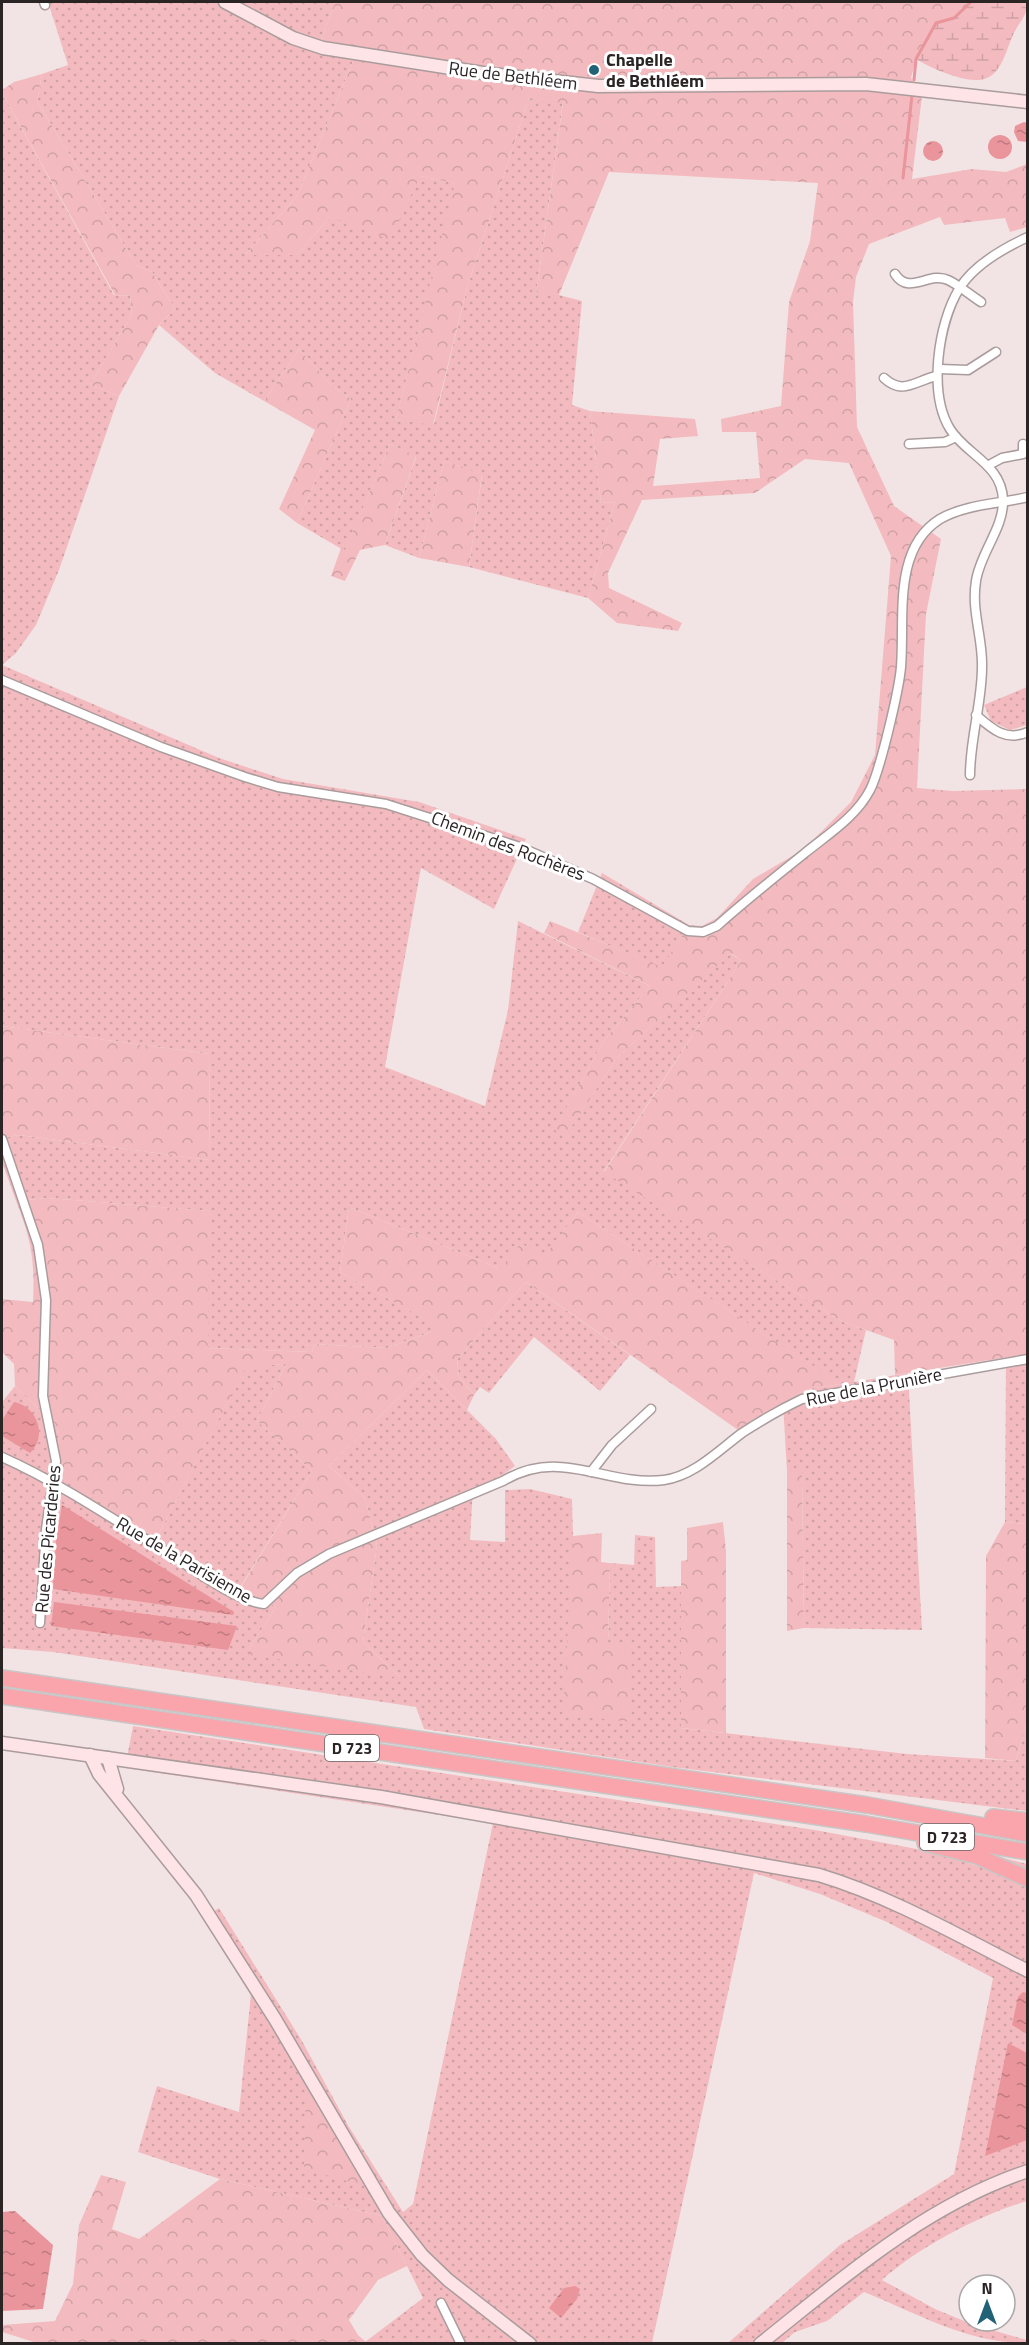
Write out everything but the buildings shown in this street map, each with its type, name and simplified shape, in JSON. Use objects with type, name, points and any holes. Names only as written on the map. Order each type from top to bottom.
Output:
[{"type":"highway","name":"D 723","points":[[2,1678],[943,1817],[1028,1833]]},
{"type":"highway","name":"D 723","points":[[2,1696],[866,1824],[1028,1852]]},
{"type":"highway","points":[[943,1817],[960,1812],[1028,1821]]},
{"type":"highway","points":[[866,1824],[884,1835],[977,1856],[1028,1880]]},
{"type":"main road","name":"Rue de Bethléem","points":[[225,2],[284,34],[323,48],[483,73],[597,86],[866,84],[1028,102]]},
{"type":"main road","points":[[2,1743],[381,1797],[819,1875],[856,1886],[888,1900],[1028,1971]]},
{"type":"main road","points":[[90,1755],[99,1774],[196,1895],[225,1938],[399,2226],[448,2280],[530,2343]]},
{"type":"main road","points":[[108,1758],[109,1768],[120,1798]]},
{"type":"main road","points":[[760,2343],[884,2246],[926,2218],[967,2196],[1028,2171]]},
{"type":"street","points":[[970,775],[970,750],[982,665],[975,616],[975,588],[978,569],[1001,517],[1003,502],[1000,485],[989,465],[957,437],[939,404],[938,373],[947,316],[959,288],[992,257],[1028,237]]},
{"type":"street","points":[[895,274],[899,280],[907,284],[940,278],[948,280],[981,302]]},
{"type":"street","points":[[884,378],[892,386],[901,388],[938,373],[968,370],[996,352]]},
{"type":"street","points":[[909,444],[945,442],[957,437]]},
{"type":"street","points":[[989,465],[1002,458],[1023,454],[1023,444]]},
{"type":"street","name":"Chemin des Rochères","points":[[2,680],[161,747],[245,777],[278,787],[386,804],[509,843],[593,879],[688,931],[703,932],[717,926],[860,806],[873,782],[901,669],[903,602],[909,560],[917,540],[928,528],[950,514],[963,509],[1028,497]]},
{"type":"street","points":[[976,716],[1001,734],[1016,736],[1028,732]]},
{"type":"street","name":"Rue des Picarderies","points":[[2,1139],[38,1245],[45,1300],[43,1396],[54,1441],[56,1461],[45,1529],[40,1623]]},
{"type":"street","name":"Rue de la Prunière","points":[[395,1526],[503,1481],[521,1470],[547,1465],[636,1480],[665,1480],[693,1469],[773,1412],[802,1399],[1028,1359]]},
{"type":"street","points":[[591,1472],[612,1445],[651,1409]]},
{"type":"street","name":"Rue de la Parisienne","points":[[2,1457],[54,1482],[210,1580],[254,1603],[264,1604],[312,1562],[395,1526]]},
{"type":"street","points":[[441,2303],[460,2343]]},
{"type":"green space","points":[[48,2],[335,2],[321,40],[359,47],[297,196],[245,255],[297,255],[330,217],[420,176],[456,183],[396,420],[434,424],[467,288],[529,98],[563,102],[536,295],[559,295],[582,301],[572,405],[590,411],[601,503],[615,502],[588,598],[469,567],[482,475],[444,461],[419,558],[385,545],[416,457],[390,444],[345,551],[297,523],[351,399],[332,386],[299,349],[264,401],[215,373],[159,325],[175,309],[152,272],[136,265],[37,101],[42,74],[68,65]]},
{"type":"green space","points":[[335,2],[971,2],[954,18],[936,24],[916,59],[911,78],[922,96],[912,179],[972,169],[1006,172],[1027,164],[1027,227],[1010,232],[1005,218],[944,225],[940,217],[869,244],[856,277],[853,302],[857,427],[894,506],[941,539],[926,614],[917,788],[953,791],[1027,789],[1027,1354],[895,1375],[894,1340],[841,1321],[604,1172],[741,961],[731,953],[617,1058],[566,1135],[554,1130],[603,1042],[650,986],[544,933],[550,921],[662,967],[689,925],[702,926],[717,918],[753,879],[804,849],[851,802],[875,755],[891,556],[849,463],[805,459],[755,493],[642,500],[608,573],[609,588],[682,623],[678,631],[617,623],[588,598],[615,502],[601,503],[590,411],[695,419],[698,436],[660,439],[653,486],[760,478],[756,432],[722,432],[721,419],[781,406],[789,302],[810,241],[818,183],[609,172],[559,295],[536,295],[563,103],[529,98],[467,288],[433,425],[396,420],[455,183],[420,176],[390,240],[330,217],[297,255],[245,255],[297,196],[359,47],[321,40]]},
{"type":"green space","points":[[971,2],[1027,2],[1025,15],[997,71],[987,78],[970,80],[940,71],[916,59],[936,23],[954,18]]},
{"type":"green space","points":[[42,74],[37,101],[136,265],[152,272],[175,309],[159,325],[119,396],[90,385],[132,314],[130,296],[115,295],[2,93],[2,90],[14,82]]},
{"type":"green space","points":[[2,93],[114,295],[130,296],[132,314],[90,385],[119,396],[59,570],[36,625],[16,653],[2,665]]},
{"type":"green space","points":[[299,349],[332,386],[351,399],[297,523],[279,509],[315,430],[264,401]]},
{"type":"green space","points":[[390,444],[416,456],[385,545],[360,550],[345,581],[331,576],[341,548],[345,550]]},
{"type":"green space","points":[[444,461],[482,474],[469,567],[419,558]]},
{"type":"green space","points":[[2,665],[219,758],[283,779],[419,802],[526,839],[494,909],[421,868],[385,1067],[485,1106],[508,1010],[518,921],[650,986],[603,1042],[555,1129],[566,1134],[617,1058],[730,953],[741,961],[604,1171],[841,1321],[866,1330],[854,1382],[908,1373],[922,1630],[804,1628],[802,1471],[787,1471],[783,1403],[807,1389],[840,1384],[578,1212],[544,1258],[500,1269],[349,1207],[340,1272],[438,1326],[434,1331],[387,1348],[314,1344],[312,1352],[207,1348],[208,1211],[48,1198],[16,1201],[2,1162],[2,1138],[19,1135],[209,1160],[210,1054],[2,1026]]},
{"type":"green space","points":[[1027,687],[1027,725],[1010,730],[991,721],[984,705]]},
{"type":"green space","points":[[602,873],[689,925],[662,968],[578,932]]},
{"type":"green space","points":[[2,1026],[210,1054],[209,1160],[19,1135],[2,1138]]},
{"type":"green space","points":[[48,1198],[209,1211],[208,1348],[312,1352],[314,1344],[387,1348],[434,1331],[437,1326],[340,1272],[349,1207],[500,1269],[521,1243],[544,1257],[578,1212],[841,1384],[807,1389],[738,1430],[526,1282],[457,1359],[459,1377],[474,1395],[467,1410],[427,1370],[329,1466],[365,1498],[377,1545],[363,1642],[401,1678],[250,1655],[249,1649],[276,1607],[241,1587],[312,1471],[257,1421],[286,1364],[246,1367],[157,1537],[62,1479],[57,1426],[15,1386],[14,1364],[2,1352],[2,1299],[33,1302],[31,1250],[16,1201]]},
{"type":"green space","points":[[526,1282],[630,1355],[600,1391],[534,1337],[489,1393],[480,1387],[474,1395],[459,1377],[457,1359]]},
{"type":"green space","points":[[1027,1354],[1027,1524],[1005,1522],[1006,1358]]},
{"type":"green space","points":[[286,1364],[257,1421],[312,1471],[241,1586],[276,1607],[249,1649],[400,1677],[363,1642],[377,1545],[365,1498],[329,1466],[427,1370],[496,1439],[515,1466],[495,1480],[473,1488],[470,1540],[505,1542],[505,1490],[530,1489],[572,1499],[573,1536],[608,1644],[610,1563],[634,1565],[635,1535],[655,1537],[656,1587],[681,1586],[681,1728],[907,1754],[1016,1761],[1027,1722],[1027,1811],[672,1767],[424,1729],[416,1707],[53,1652],[2,1648],[2,1402],[15,1386],[57,1426],[63,1479],[157,1537],[246,1366]]},
{"type":"green space","points":[[802,1470],[804,1628],[787,1631],[787,1471]]},
{"type":"green space","points":[[723,1522],[726,1551],[726,1733],[681,1728],[681,1561],[687,1560],[687,1528]]},
{"type":"green space","points":[[1005,1522],[1028,1524],[1027,1722],[1016,1761],[985,1758],[986,1556]]},
{"type":"green space","points":[[602,1533],[601,1562],[610,1563],[608,1644],[629,1645],[630,1722],[563,1714],[573,1536]]},
{"type":"green space","points":[[133,1726],[815,1830],[933,1852],[991,1870],[1000,1857],[1027,1864],[1027,2201],[970,2223],[951,2233],[914,2256],[882,2280],[935,2309],[957,2318],[957,2331],[864,2292],[827,2321],[795,2332],[782,2343],[728,2343],[840,2245],[954,2174],[993,1978],[887,1922],[820,1894],[754,1873],[652,2343],[365,2342],[423,2298],[382,2216],[220,2179],[138,2152],[157,2086],[239,2112],[251,1994],[202,1918],[219,1908],[302,2041],[349,2127],[403,2212],[413,2204],[493,1823],[125,1768]]},
{"type":"green space","points":[[306,2082],[365,2186],[304,2169]]},
{"type":"green space","points":[[101,2175],[126,2182],[112,2229],[139,2239],[220,2179],[382,2216],[407,2266],[378,2280],[349,2320],[358,2335],[367,2343],[40,2344],[2,2332],[2,2325],[55,2321],[73,2284],[79,2225]]},
{"type":"green space","points":[[963,2333],[1002,2333],[1027,2340],[1027,2343],[1005,2342]]},
{"type":"water","points":[[1024,122],[1028,123],[1027,142],[1018,141],[1014,132],[1015,126]]},
{"type":"water","points":[[1000,135],[1008,139],[1012,147],[1008,155],[1000,159],[992,155],[988,147],[992,139]]},
{"type":"water","points":[[933,141],[940,144],[943,151],[940,158],[933,161],[926,158],[923,151],[926,144]]},
{"type":"water","points":[[14,1402],[29,1409],[37,1423],[38,1438],[30,1453],[2,1436],[2,1420]]},
{"type":"water","points":[[62,1505],[234,1612],[233,1615],[53,1589],[56,1540]]},
{"type":"water","points":[[54,1602],[237,1626],[228,1650],[51,1626]]},
{"type":"water","points":[[1023,1992],[1027,1993],[1027,2034],[1012,2025],[1018,1997]]},
{"type":"water","points":[[1008,2043],[1027,2053],[1027,2140],[985,2156]]},
{"type":"water","points":[[15,2211],[53,2245],[43,2309],[2,2311],[2,2212]]},
{"type":"water","points":[[575,2286],[580,2289],[577,2299],[561,2318],[549,2308],[564,2288]]},
{"type":"waterway","points":[[914,80],[916,59],[936,23],[954,18],[971,2]]},
{"type":"waterway","points":[[903,178],[912,95]]},
{"type":"place","name":"Chapelle de Bethléem","points":[[594,70]]}]
